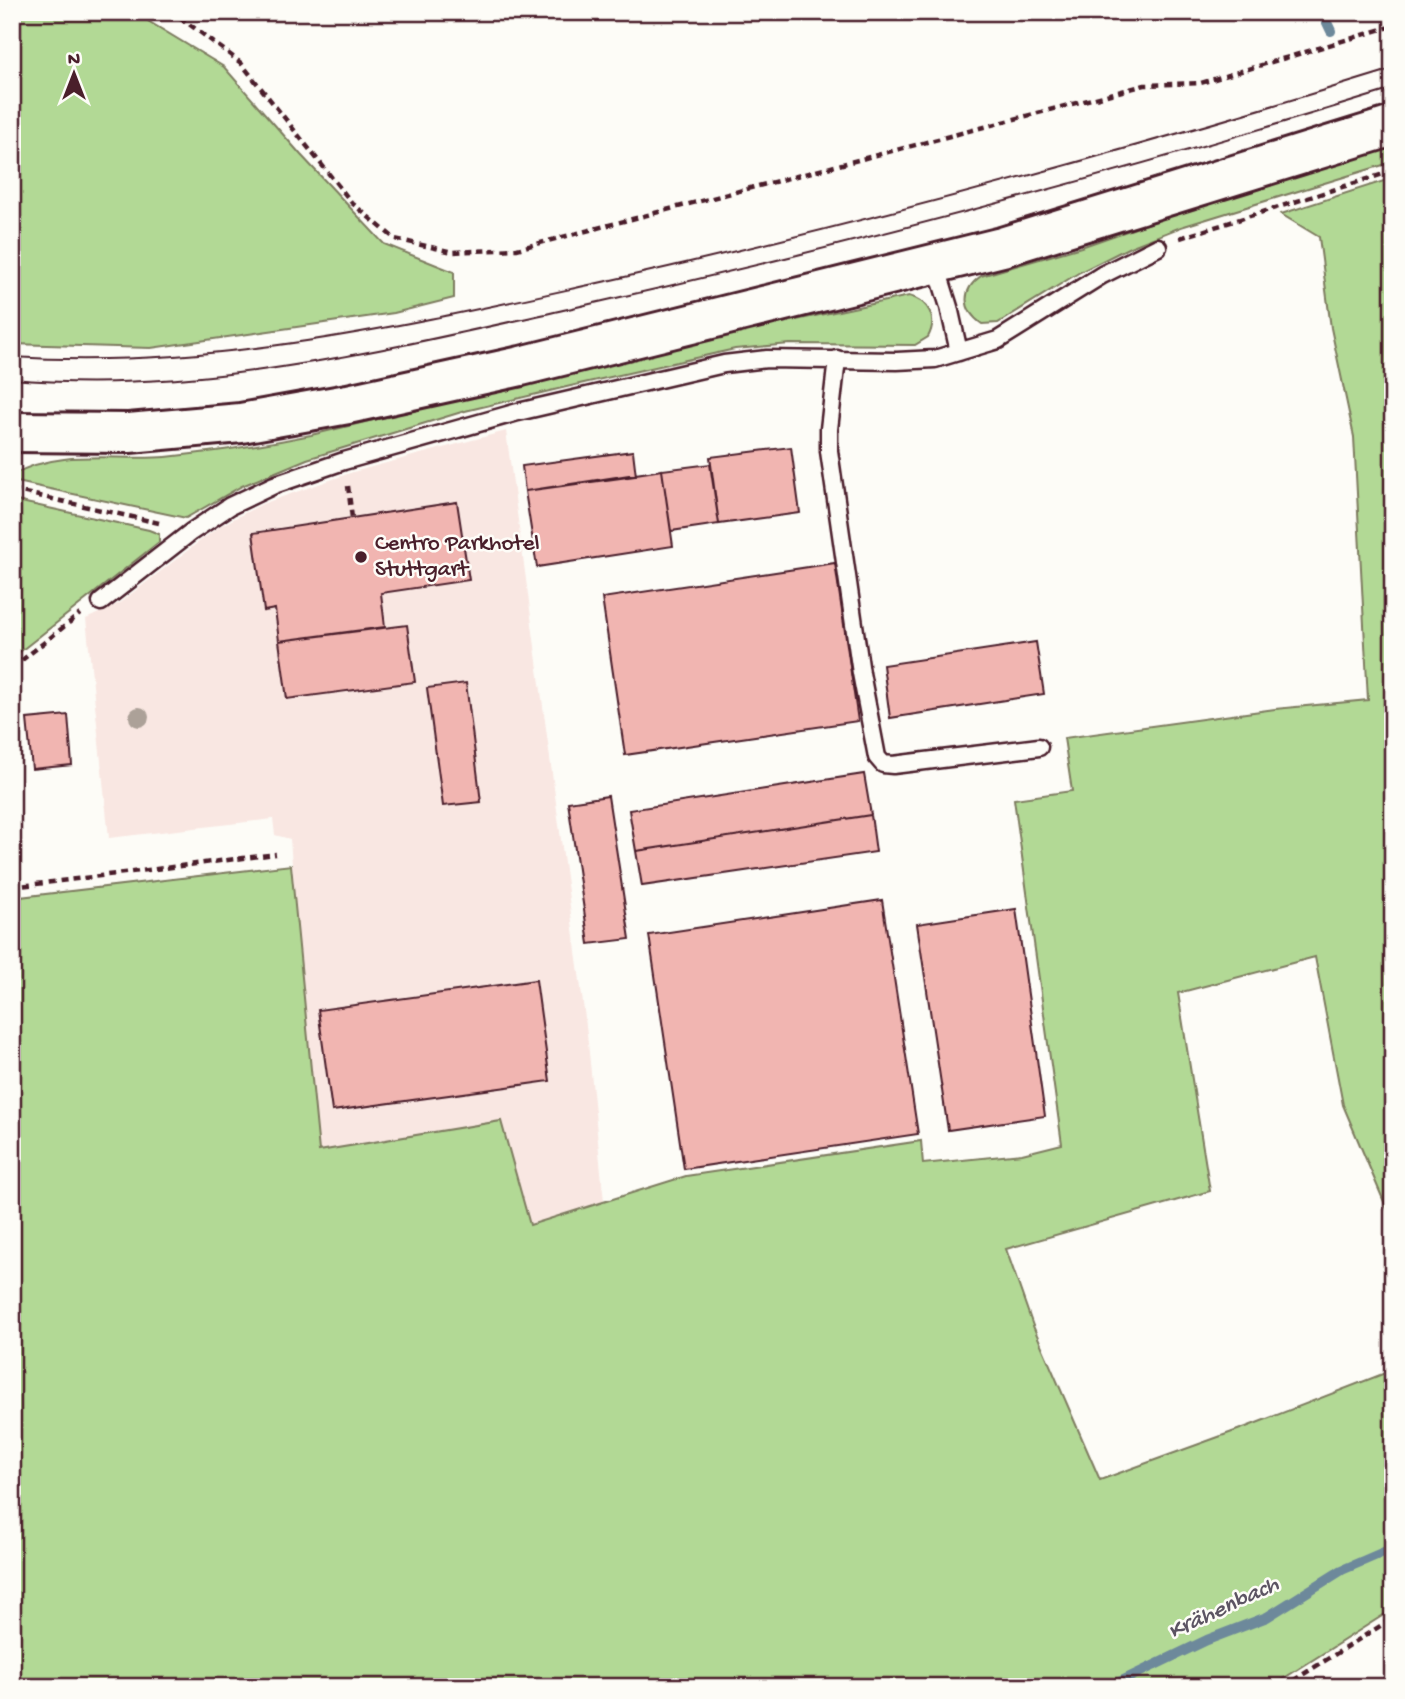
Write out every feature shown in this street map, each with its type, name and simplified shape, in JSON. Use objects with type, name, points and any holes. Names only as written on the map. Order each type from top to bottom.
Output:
[{"type":"main road","points":[[12,432],[155,432],[241,422],[310,411],[521,366],[936,265],[1057,231],[1393,126]]},
{"type":"lane","points":[[101,602],[191,532],[244,498],[344,461],[518,412],[706,368],[767,359],[926,360],[959,352],[1006,336],[1094,279],[1158,247]]},
{"type":"lane","points":[[936,265],[959,352]]},
{"type":"lane","points":[[837,359],[829,451],[861,673],[877,757],[883,764],[893,765],[1039,747]]},
{"type":"path","points":[[169,12],[241,63],[352,203],[386,232],[395,239],[453,252],[517,249],[1145,85],[1201,83],[1393,26]]},
{"type":"path","points":[[1158,247],[1248,215],[1393,171]]},
{"type":"path","points":[[344,461],[352,519]]},
{"type":"path","points":[[12,490],[191,532]]},
{"type":"path","points":[[12,668],[72,620],[101,602]]},
{"type":"path","points":[[12,887],[276,854]]},
{"type":"path","points":[[1283,1687],[1393,1618]]},
{"type":"shaded area","points":[[506,431],[587,1033],[604,1201],[530,1225],[501,1121],[319,1151],[302,992],[290,839],[275,835],[273,819],[109,838],[86,619],[118,604],[220,526],[262,504],[353,472]]},
{"type":"green space","points":[[12,12],[133,12],[224,67],[384,244],[454,272],[454,298],[394,313],[151,348],[12,344]]},
{"type":"green space","points":[[1393,144],[1393,162],[1181,227],[1130,247],[1080,272],[998,323],[982,324],[968,306],[966,300],[970,287],[981,276],[1081,247],[1236,193]]},
{"type":"green space","points":[[1393,178],[1393,1223],[1343,1105],[1315,957],[1178,993],[1210,1191],[1006,1249],[1033,1326],[1100,1480],[1393,1370],[1393,1609],[1270,1687],[12,1687],[12,898],[291,865],[319,1151],[501,1121],[530,1225],[686,1176],[921,1141],[923,1164],[1022,1154],[1062,1144],[1014,799],[1072,791],[1064,738],[1275,709],[1368,700],[1354,437],[1331,328],[1319,237],[1281,214]]},
{"type":"green space","points":[[909,296],[922,302],[932,317],[928,337],[915,345],[790,344],[735,349],[465,411],[307,459],[242,486],[186,518],[12,481],[12,475],[48,461],[88,457],[166,457],[311,435],[726,335]]},
{"type":"green space","points":[[12,500],[149,530],[159,534],[159,542],[12,658]]},
{"type":"building","points":[[791,447],[800,513],[719,524],[710,457]]},
{"type":"building","points":[[633,451],[636,476],[525,491],[522,466]]},
{"type":"building","points":[[710,464],[719,524],[671,531],[662,470]]},
{"type":"building","points":[[662,470],[673,546],[537,567],[525,491]]},
{"type":"building","name":"Centro Parkhotel Stuttgart","points":[[457,502],[469,580],[381,593],[385,627],[279,641],[275,609],[264,611],[253,533]]},
{"type":"building","points":[[835,563],[858,721],[625,755],[602,598]]},
{"type":"building","points":[[407,625],[415,682],[287,699],[279,641]]},
{"type":"building","points":[[1036,642],[1044,694],[890,718],[883,665]]},
{"type":"building","points":[[466,683],[481,802],[443,806],[427,688]]},
{"type":"building","points":[[68,715],[72,765],[32,769],[27,719]]},
{"type":"building","points":[[864,774],[871,815],[636,851],[629,810]]},
{"type":"building","points":[[608,796],[630,939],[589,944],[568,802]]},
{"type":"building","points":[[871,815],[876,852],[642,886],[636,851]]},
{"type":"building","points":[[882,900],[918,1134],[684,1169],[649,935]]},
{"type":"building","points":[[1016,909],[1045,1116],[948,1130],[917,924]]},
{"type":"building","points":[[536,980],[550,1081],[332,1111],[318,1010]]},
{"type":"waterway","name":"Krähenbach","points":[[1322,12],[1331,31]]},
{"type":"waterway","name":"Krähenbach","points":[[1109,1687],[1207,1640],[1267,1617],[1342,1570],[1393,1548]]},
{"type":"tram line","points":[[12,357],[86,359],[231,351],[303,342],[446,316],[690,262],[893,212],[1094,158],[1393,69]]},
{"type":"tram line","points":[[12,379],[82,383],[222,375],[431,339],[672,285],[983,207],[1393,89]]},
{"type":"place","name":"Centro Parkhotel Stuttgart","points":[[361,557]]}]
